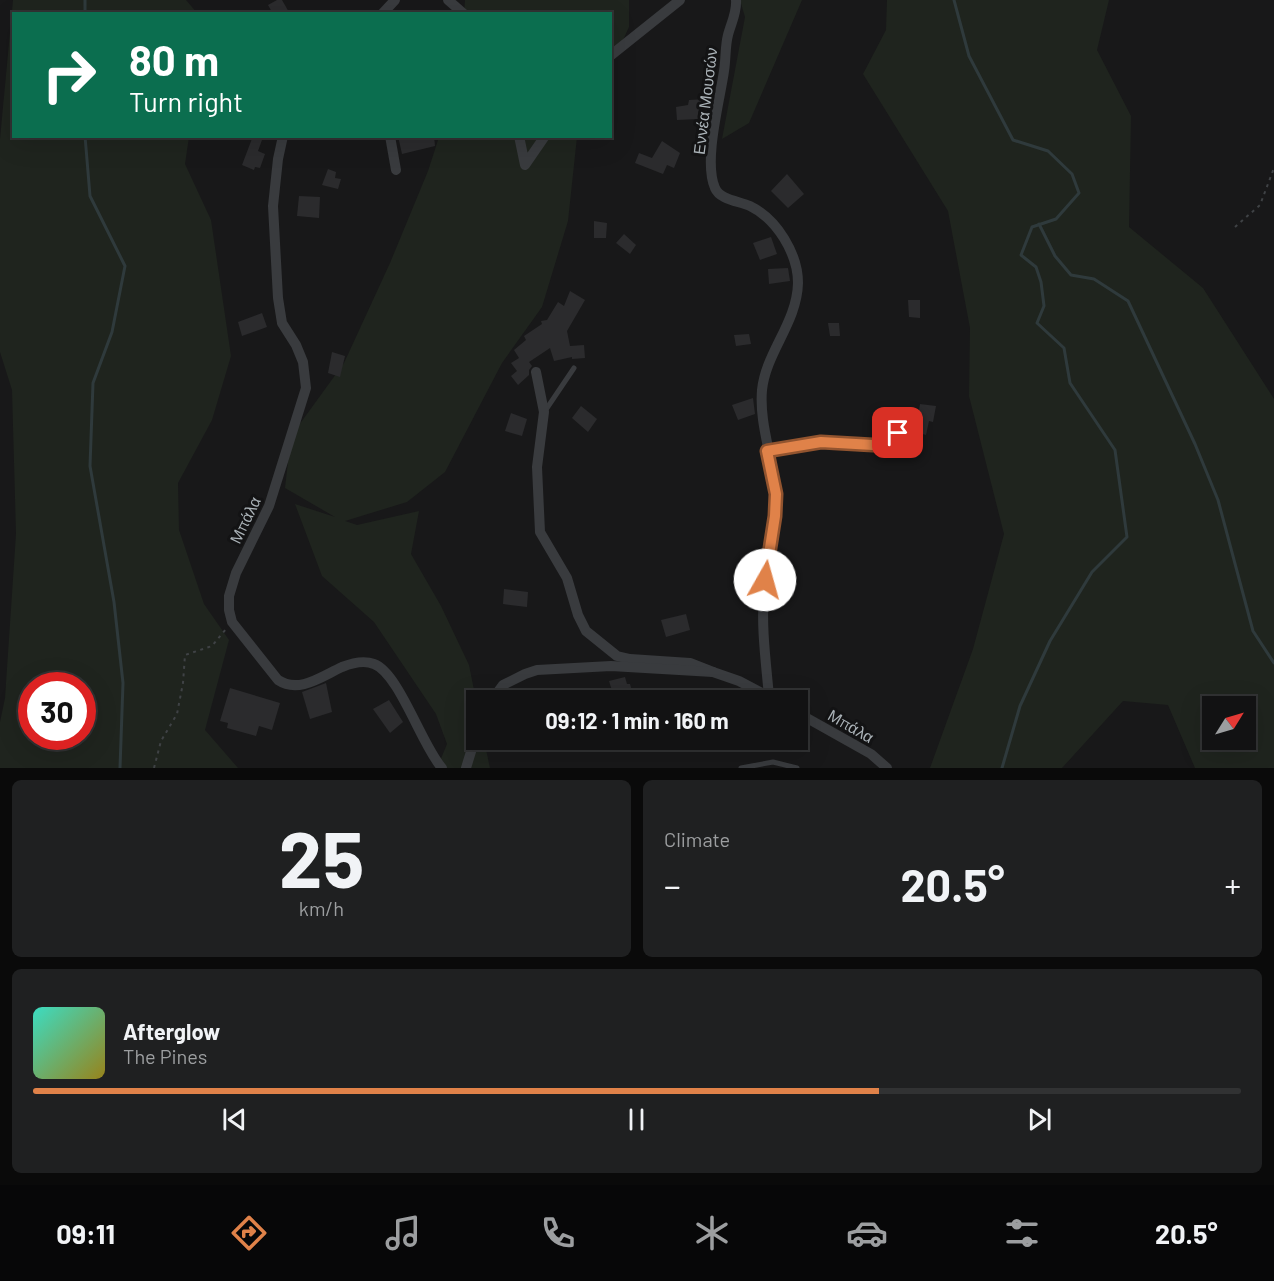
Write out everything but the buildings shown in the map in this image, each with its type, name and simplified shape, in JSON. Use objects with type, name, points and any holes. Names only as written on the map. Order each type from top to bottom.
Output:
[{"type":"street","points":[[384,12],[395,0]]},
{"type":"street","points":[[448,0],[463,12]]},
{"type":"street","points":[[612,54],[680,0]]},
{"type":"street","name":"Εννέα Μουσών","points":[[736,0],[737,9],[728,36],[711,151],[713,182],[717,192],[752,207],[775,228],[790,248],[796,266],[798,284],[794,309],[765,376],[762,408],[767,451],[776,494],[764,595],[764,640],[771,690]]},
{"type":"street","name":"Μπάλα","points":[[232,622],[229,597],[236,573],[269,506],[306,388],[303,362],[296,345],[282,323],[278,298],[273,206],[283,138]]},
{"type":"street","points":[[390,138],[396,170]]},
{"type":"street","points":[[519,138],[525,165],[544,138]]},
{"type":"street","points":[[536,372],[544,412],[537,466],[540,532],[567,578],[578,615],[586,631],[617,656],[690,663],[739,681],[756,690]]},
{"type":"street","points":[[232,622],[278,680],[288,686],[297,686],[346,666],[362,662],[375,664],[385,671],[396,687],[442,768]]},
{"type":"street","points":[[500,690],[513,679],[537,670],[611,666],[713,672]]},
{"type":"street","name":"Μπάλα","points":[[808,718],[871,754],[886,768]]},
{"type":"street","points":[[466,768],[472,750]]},
{"type":"lane","points":[[544,412],[574,368]]},
{"type":"lane","points":[[767,451],[821,442],[873,445],[880,444],[898,433]]},
{"type":"lane","points":[[741,768],[774,762],[797,768]]},
{"type":"path","points":[[1234,227],[1260,205],[1274,168]]},
{"type":"path","points":[[154,768],[161,741],[177,714],[185,655],[212,646],[232,622]]},
{"type":"shaded area","points":[[13,0],[186,0],[196,12],[12,12],[12,138],[189,138],[185,164],[211,220],[231,356],[212,420],[178,483],[179,530],[204,604],[229,640],[205,730],[238,768],[0,768],[0,722],[5,698],[16,534],[12,390],[0,352],[0,139]]},
{"type":"shaded area","points":[[465,0],[629,0],[629,27],[612,64],[612,12],[464,12]]},
{"type":"shaded area","points":[[740,0],[802,0],[749,123],[722,139],[745,17]]},
{"type":"shaded area","points":[[887,0],[1109,0],[1097,50],[1131,116],[1129,227],[1203,288],[1274,399],[1274,768],[1195,768],[1168,705],[1123,701],[1062,768],[930,768],[973,649],[1004,534],[969,396],[970,328],[948,211],[863,74],[886,30]]},
{"type":"shaded area","points":[[439,138],[577,138],[568,221],[542,307],[502,363],[445,472],[407,502],[345,521],[357,525],[419,511],[411,554],[441,606],[469,665],[474,690],[466,690],[466,750],[486,750],[490,768],[437,768],[447,744],[436,714],[374,622],[322,576],[295,504],[335,517],[285,488],[291,436],[344,363],[390,263],[428,171]]},
{"type":"waterway","points":[[85,0],[85,12]]},
{"type":"waterway","points":[[954,0],[969,56],[1013,140],[1048,151],[1072,174],[1079,193],[1056,219],[1032,227],[1021,255],[1036,267],[1041,282],[1044,306],[1037,323],[1064,348],[1070,383],[1115,450],[1127,537],[1092,572],[1050,641],[1020,706],[1002,768]]},
{"type":"waterway","points":[[85,138],[90,196],[125,266],[112,332],[93,383],[90,466],[114,602],[123,683],[120,768]]},
{"type":"waterway","points":[[1039,224],[1055,256],[1071,275],[1094,279],[1128,301],[1195,444],[1218,500],[1253,631],[1274,663]]},
{"type":"route","points":[[765,580],[776,494],[767,451],[821,442],[873,445],[880,444],[898,433]]}]
